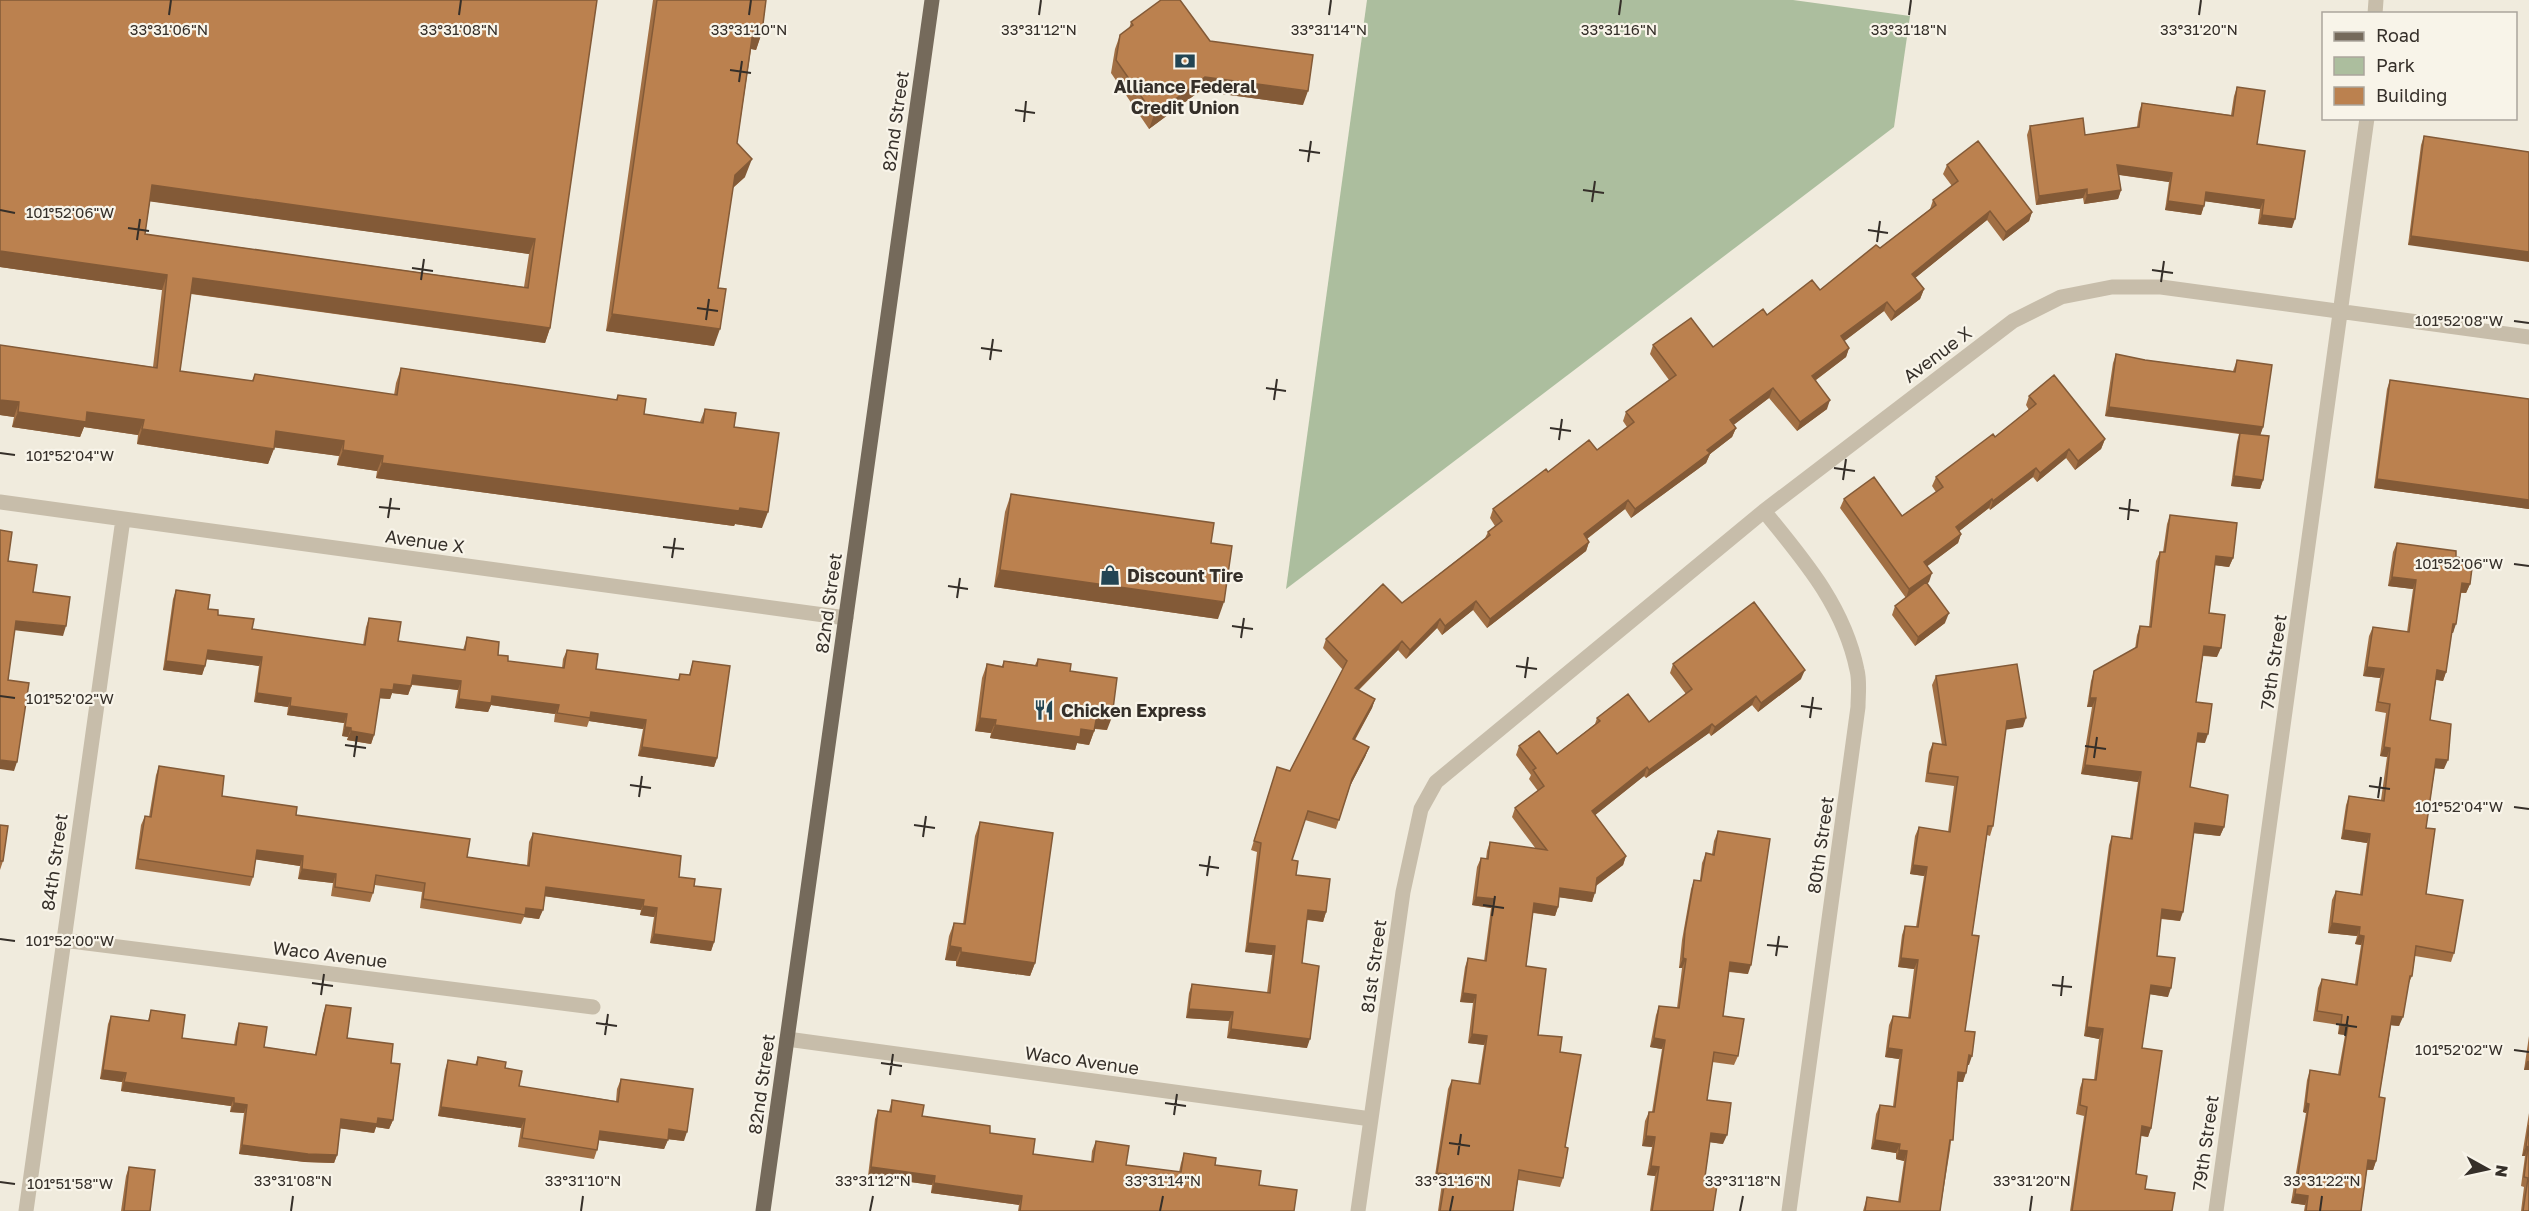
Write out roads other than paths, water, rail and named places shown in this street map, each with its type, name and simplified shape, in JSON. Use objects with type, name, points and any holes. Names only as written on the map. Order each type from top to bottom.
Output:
[{"type":"main road","name":"82nd Street","points":[[763,1211],[932,0]]},
{"type":"street","name":"79th Street","points":[[2216,1211],[2367,120]]},
{"type":"street","name":"Avenue X","points":[[1475,750],[1764,511],[2013,321],[2061,297],[2112,287],[2161,287],[2529,337]]},
{"type":"street","name":"Avenue X","points":[[0,502],[846,618]]},
{"type":"street","name":"80th Street","points":[[1764,511],[1808,565],[1840,616],[1858,671],[1858,707],[1789,1211]]},
{"type":"street","name":"84th Street","points":[[26,1211],[123,519]]},
{"type":"street","name":"81st Street","points":[[1358,1211],[1403,892],[1421,809],[1436,782],[1475,750]]},
{"type":"street","name":"Waco Avenue","points":[[63,940],[593,1007]]},
{"type":"street","name":"Waco Avenue","points":[[787,1039],[1371,1119]]},
{"type":"place","name":"Alliance Federal Credit Union","points":[[1185,61]]},
{"type":"place","name":"Discount Tire","points":[[1110,575]]},
{"type":"place","name":"Chicken Express","points":[[1044,710]]}]
